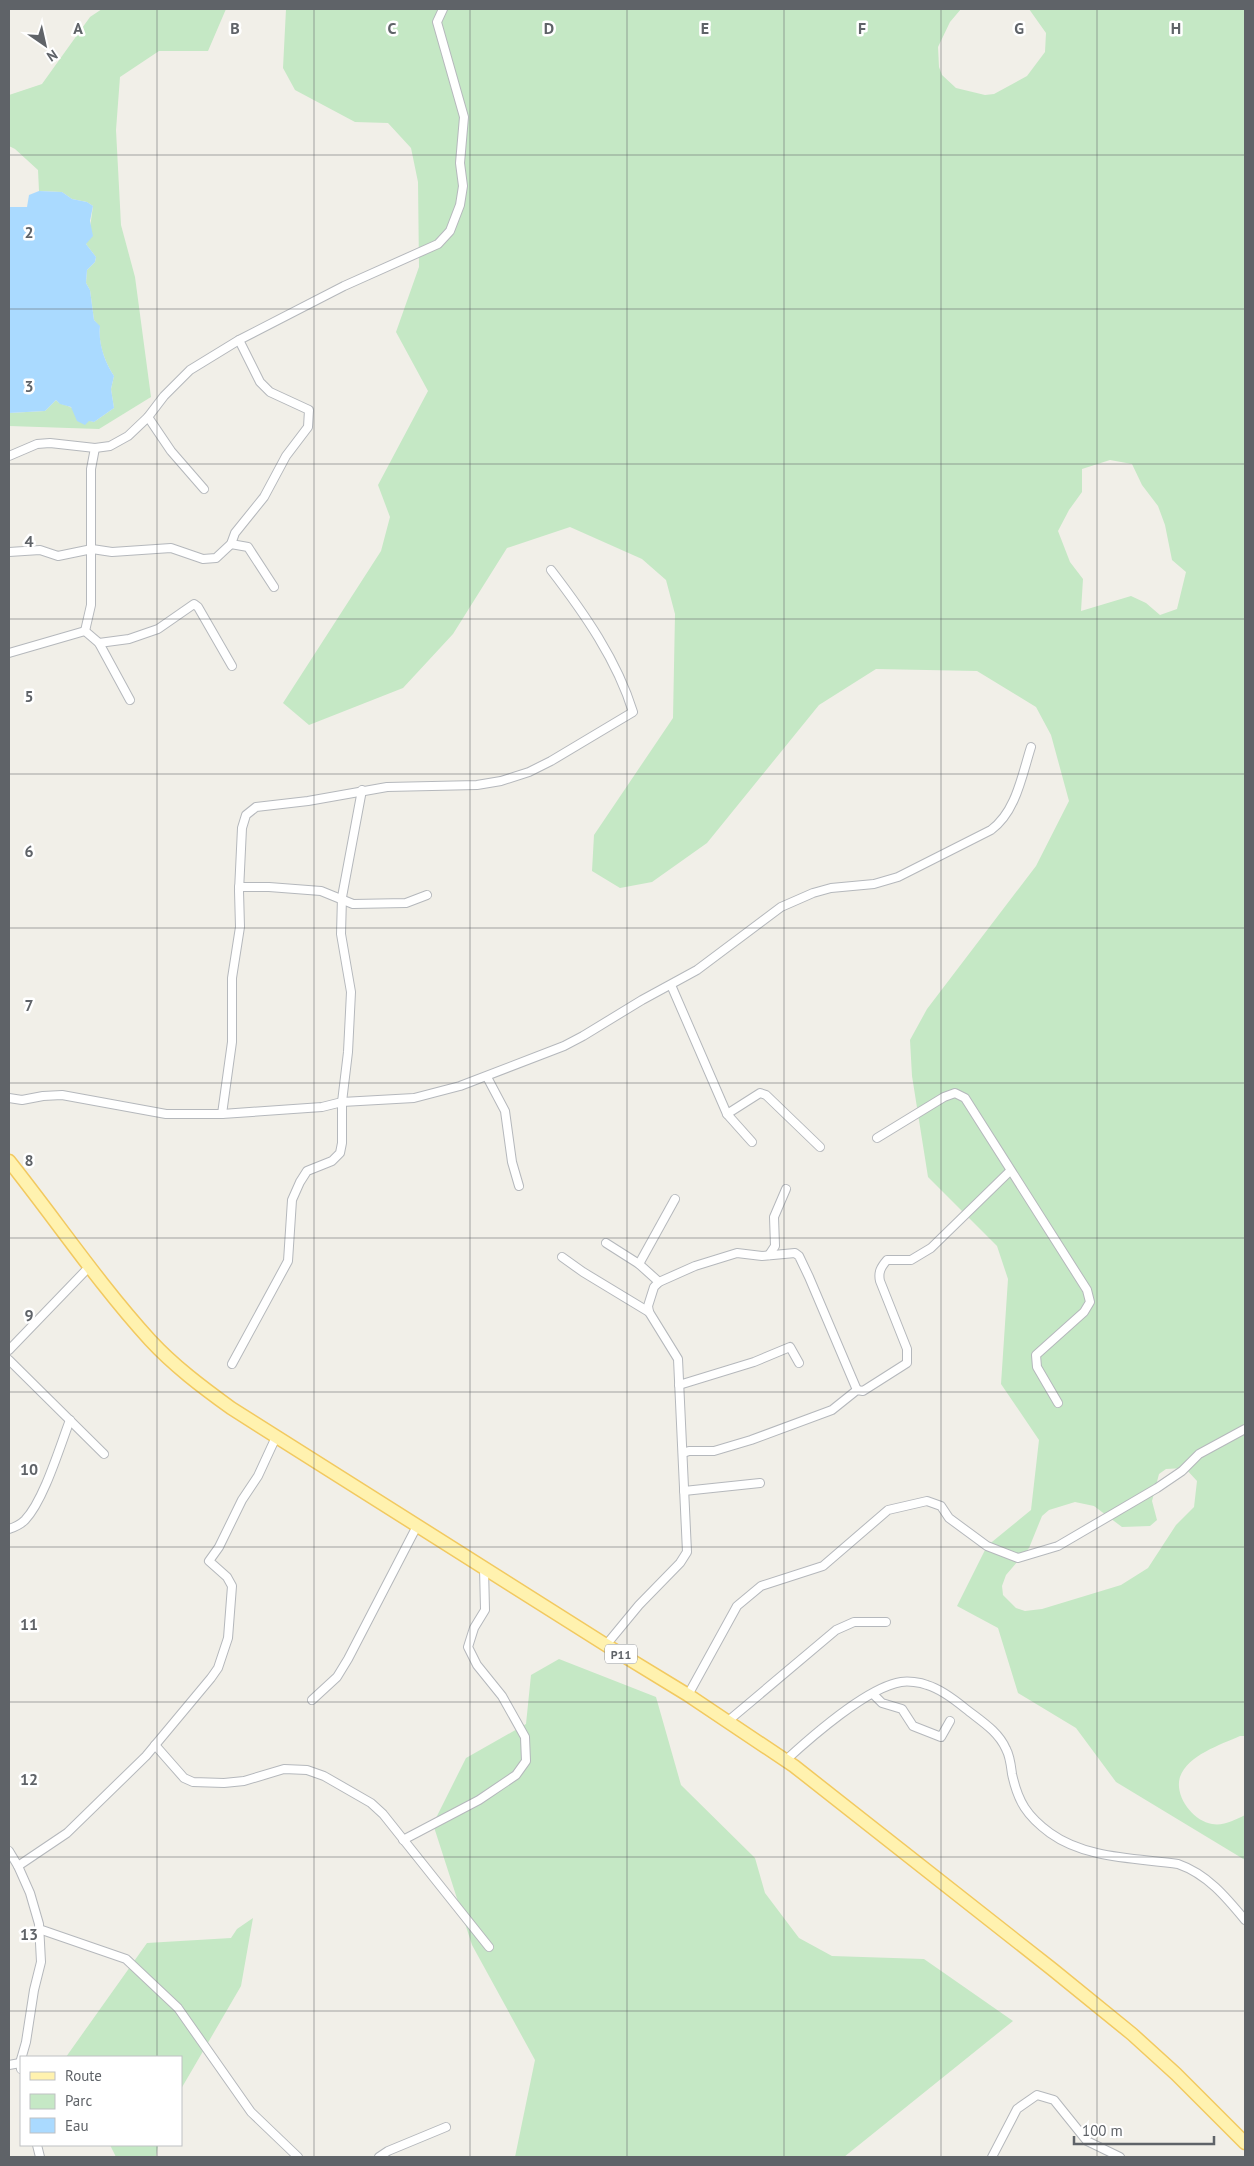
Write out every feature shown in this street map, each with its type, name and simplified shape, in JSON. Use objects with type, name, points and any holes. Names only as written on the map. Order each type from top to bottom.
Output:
[{"type":"main road","name":"P11","points":[[9,1161],[150,1340],[190,1379],[276,1437],[688,1695],[786,1760],[1132,2034],[1176,2074],[1245,2143]]},
{"type":"street","points":[[9,456],[37,444],[50,443],[95,448],[110,446],[128,436],[148,417],[164,396],[190,370],[239,340],[344,286],[438,244],[450,231],[462,196],[460,163],[464,117],[437,22],[443,9]]},
{"type":"street","points":[[9,552],[40,550],[58,556],[92,549],[112,552],[171,548],[203,559],[216,558],[231,544],[235,533],[264,497],[286,456],[308,427],[309,410],[270,392],[260,382],[239,340]]},
{"type":"street","points":[[148,417],[171,452],[204,489]]},
{"type":"street","points":[[85,632],[90,605],[92,549],[91,469],[95,448]]},
{"type":"street","points":[[231,544],[248,548],[274,587]]},
{"type":"street","points":[[222,1114],[232,1042],[232,978],[240,932],[239,887],[242,828],[246,815],[250,810],[256,807],[308,801],[362,790],[387,787],[477,785],[510,778],[551,762],[633,712],[627,693],[599,637],[551,570]]},
{"type":"street","points":[[99,643],[129,639],[158,629],[194,604],[232,666]]},
{"type":"street","points":[[85,632],[99,643],[130,700]]},
{"type":"street","points":[[9,653],[85,632]]},
{"type":"street","points":[[9,1098],[22,1100],[62,1095],[166,1114],[222,1114],[322,1107],[342,1102],[414,1098],[487,1076],[564,1046],[671,985],[696,970],[781,907],[813,893],[832,888],[874,884],[898,877],[991,830],[1001,823],[1009,810],[1032,747]]},
{"type":"street","points":[[232,1364],[288,1261],[292,1200],[300,1182],[307,1171],[332,1161],[340,1153],[351,992],[341,934],[342,900],[362,790]]},
{"type":"street","points":[[239,887],[321,891],[353,904],[406,903],[427,895]]},
{"type":"street","points":[[671,985],[727,1114],[752,1142]]},
{"type":"street","points":[[487,1076],[505,1111],[512,1162],[519,1186]]},
{"type":"street","points":[[727,1114],[760,1093],[766,1095],[820,1147]]},
{"type":"street","points":[[877,1138],[944,1097],[955,1093],[965,1098],[1087,1290],[1090,1302],[1084,1312],[1036,1355],[1037,1367],[1058,1404]]},
{"type":"street","points":[[683,1454],[689,1451],[714,1451],[751,1440],[832,1410],[857,1390],[863,1390],[907,1363],[907,1348],[880,1281],[879,1273],[883,1265],[887,1260],[912,1260],[931,1248],[1010,1171]]},
{"type":"street","points":[[769,1255],[775,1246],[774,1217],[786,1189]]},
{"type":"street","points":[[639,1264],[675,1199]]},
{"type":"street","points":[[606,1243],[639,1264],[659,1282]]},
{"type":"street","points":[[649,1312],[650,1299],[654,1287],[659,1282],[695,1266],[736,1253],[769,1255],[791,1252],[799,1256],[857,1390]]},
{"type":"street","points":[[562,1256],[583,1272],[649,1312],[678,1359],[687,1552],[684,1558],[639,1605],[606,1645]]},
{"type":"street","points":[[9,1350],[90,1266]]},
{"type":"street","points":[[679,1385],[754,1362],[790,1347],[798,1363]]},
{"type":"street","points":[[9,1360],[104,1454]]},
{"type":"street","points":[[9,1529],[26,1520],[47,1479],[70,1420]]},
{"type":"street","points":[[688,1695],[737,1606],[747,1596],[761,1586],[823,1566],[888,1510],[927,1501],[940,1506],[949,1518],[987,1546],[1018,1558],[1066,1542],[1157,1488],[1182,1471],[1199,1454],[1245,1430]]},
{"type":"street","points":[[18,1866],[67,1833],[155,1746],[211,1678],[226,1648],[232,1586],[227,1577],[209,1562],[242,1500],[258,1476],[276,1437]]},
{"type":"street","points":[[684,1491],[760,1483]]},
{"type":"street","points":[[312,1700],[337,1677],[348,1659],[417,1526]]},
{"type":"street","points":[[403,1840],[479,1800],[516,1775],[526,1761],[525,1737],[502,1696],[478,1665],[468,1647],[474,1628],[484,1610],[484,1568]]},
{"type":"street","points":[[728,1722],[836,1630],[854,1622],[886,1622]]},
{"type":"street","points":[[786,1760],[809,1739],[858,1702],[872,1694],[901,1682],[927,1685],[955,1700],[992,1730],[1001,1740],[1007,1750],[1016,1793],[1021,1804],[1029,1814],[1051,1833],[1089,1852],[1178,1864],[1192,1869],[1224,1896],[1245,1920]]},
{"type":"street","points":[[872,1694],[882,1702],[902,1709],[913,1726],[924,1731],[941,1736],[950,1721]]},
{"type":"street","points":[[155,1746],[184,1778],[194,1782],[224,1784],[244,1781],[284,1769],[307,1770],[324,1776],[371,1803],[383,1814],[489,1947]]},
{"type":"street","points":[[9,1853],[18,1866],[30,1893],[39,1929],[41,1962],[23,2056]]},
{"type":"street","points":[[39,1929],[126,1959],[178,2008],[251,2112],[298,2157]]},
{"type":"street","points":[[992,2157],[1017,2109],[1037,2095],[1054,2100],[1087,2141],[1120,2157]]},
{"type":"street","points":[[379,2157],[388,2151],[446,2127]]},
{"type":"green space","points":[[102,9],[226,9],[208,51],[159,51],[120,77],[116,130],[121,225],[135,277],[151,397],[99,429],[9,426],[9,413],[45,411],[56,400],[94,422],[114,408],[111,389],[114,376],[103,353],[100,327],[94,320],[90,290],[86,283],[87,270],[95,262],[96,257],[86,244],[93,206],[87,202],[72,199],[62,192],[39,191],[38,170],[15,149],[9,146],[9,95],[42,84],[90,17]]},
{"type":"green space","points":[[286,9],[961,9],[950,22],[938,47],[939,67],[942,75],[956,88],[985,95],[994,94],[1027,76],[1045,52],[1046,33],[1029,9],[1245,9],[1245,1736],[1240,1736],[1223,1743],[1197,1757],[1184,1769],[1179,1784],[1182,1799],[1192,1813],[1205,1822],[1221,1824],[1245,1815],[1245,1860],[1116,1782],[1076,1728],[1018,1693],[998,1628],[957,1606],[987,1546],[1031,1510],[1039,1440],[1001,1384],[1008,1279],[997,1246],[928,1177],[912,1076],[910,1040],[927,1009],[1036,866],[1069,801],[1051,735],[1036,707],[977,671],[876,669],[819,705],[707,843],[652,882],[620,888],[592,871],[594,835],[673,718],[675,614],[666,580],[642,559],[570,527],[507,548],[453,634],[403,688],[309,725],[283,703],[381,551],[390,517],[378,485],[428,391],[396,332],[419,267],[418,182],[411,148],[388,123],[355,122],[295,90],[283,68]],"holes":[[[1110,460],[1132,464],[1142,485],[1158,506],[1165,525],[1172,560],[1186,572],[1177,609],[1160,615],[1146,603],[1131,596],[1081,611],[1083,579],[1070,562],[1058,531],[1069,510],[1082,492],[1082,469]],[[1185,1468],[1197,1481],[1194,1507],[1176,1525],[1148,1568],[1121,1585],[1042,1609],[1025,1611],[1016,1608],[1003,1595],[1002,1586],[1006,1575],[1029,1548],[1042,1516],[1049,1510],[1075,1502],[1094,1506],[1122,1527],[1150,1526],[1157,1520],[1152,1501],[1159,1474],[1166,1469]]]},
{"type":"green space","points":[[559,1659],[656,1697],[681,1785],[755,1858],[765,1893],[799,1938],[832,1956],[924,1959],[1013,2021],[844,2157],[515,2157],[535,2060],[472,1945],[433,1824],[466,1758],[526,1724],[531,1675]]},
{"type":"green space","points":[[253,1918],[241,1986],[182,2087],[182,2056],[67,2056],[147,1943],[231,1938],[237,1929]]},
{"type":"green space","points":[[110,2146],[158,2146],[156,2157],[116,2157]]},
{"type":"water","points":[[39,191],[62,192],[72,199],[87,202],[93,206],[90,221],[93,236],[86,244],[96,257],[95,262],[87,270],[86,283],[90,290],[94,320],[100,326],[103,352],[114,376],[111,389],[114,408],[94,422],[89,421],[85,425],[77,421],[71,407],[60,404],[56,400],[45,411],[9,413],[9,207],[27,207],[29,195]]}]
